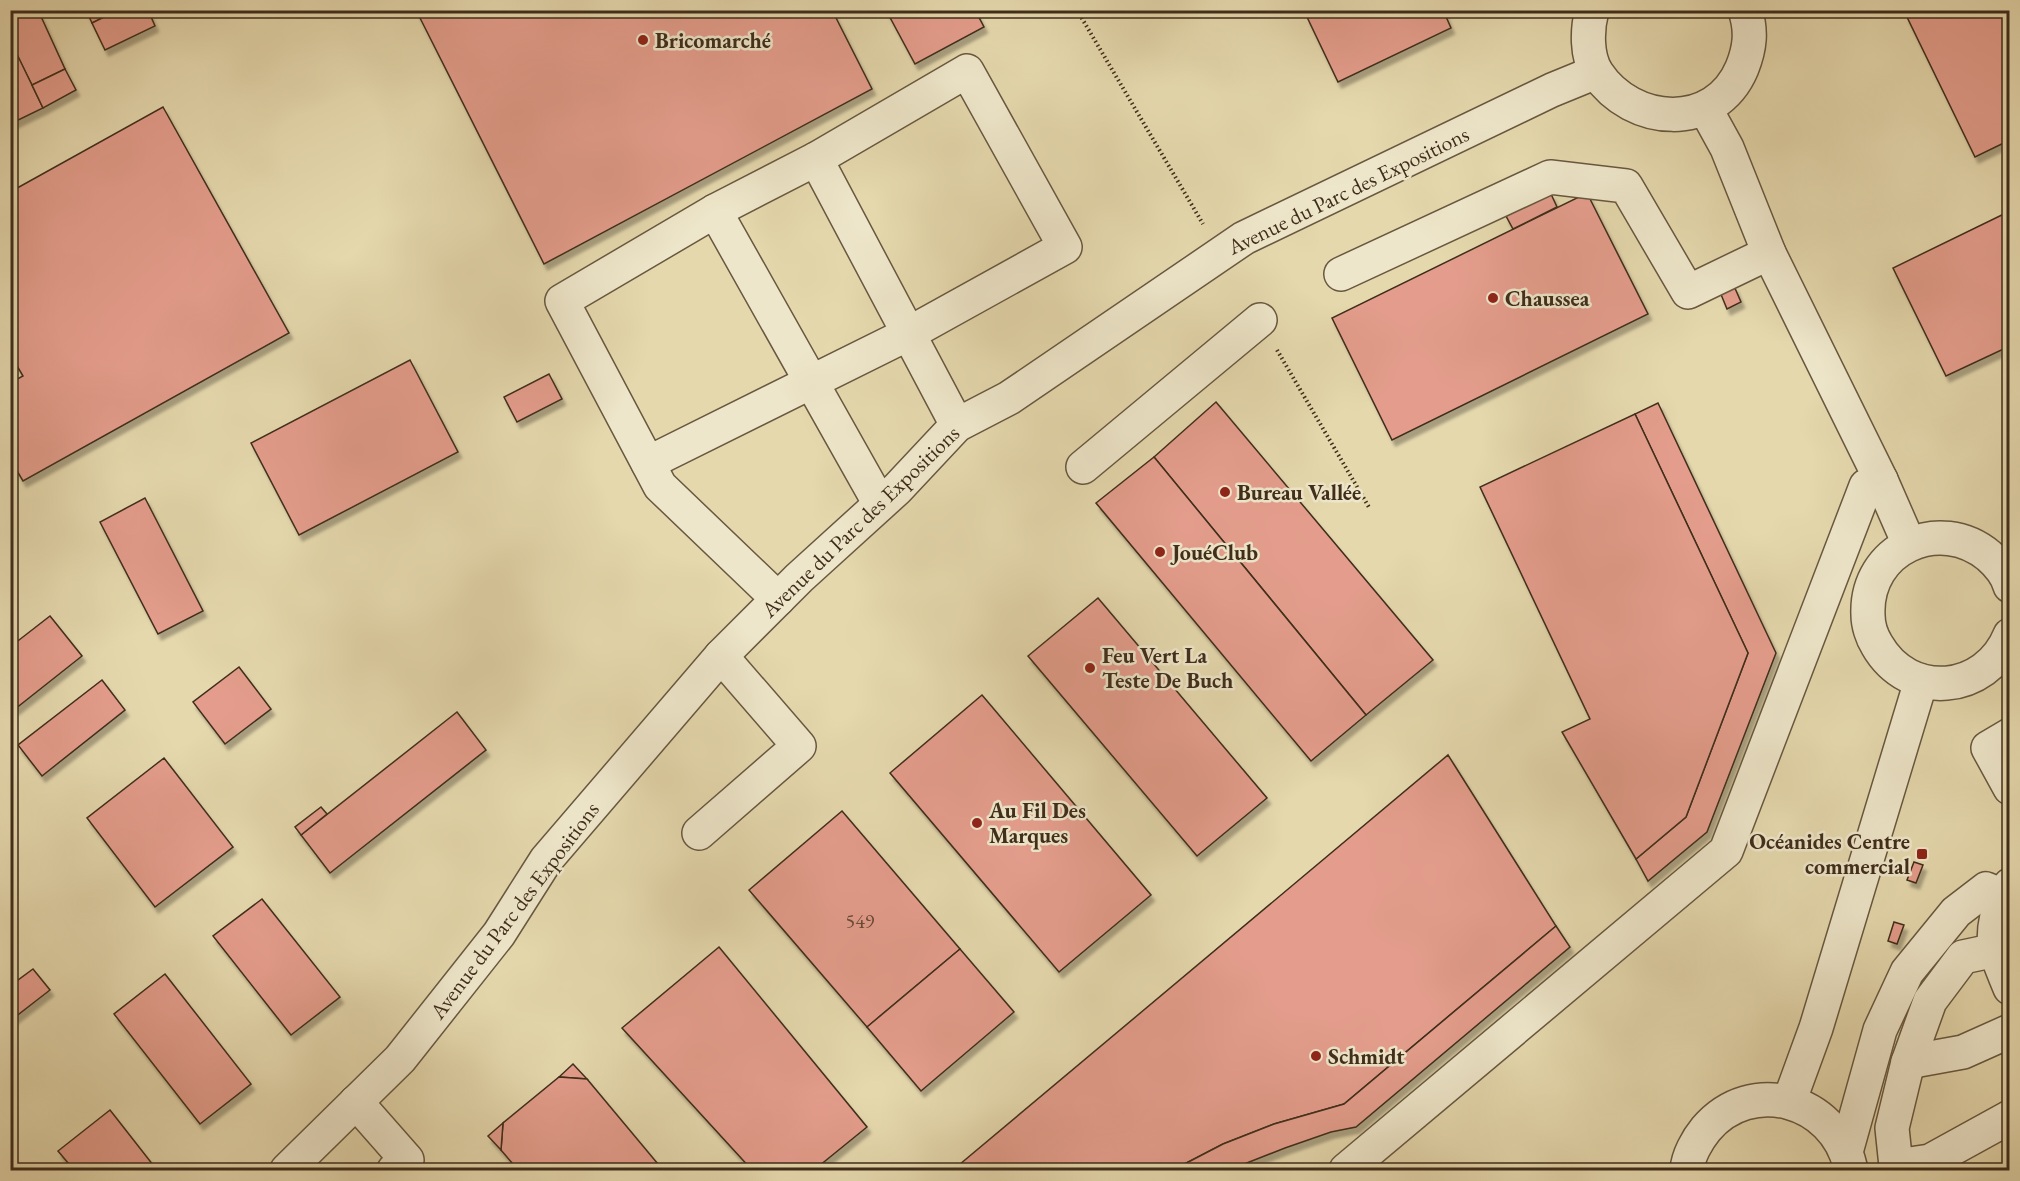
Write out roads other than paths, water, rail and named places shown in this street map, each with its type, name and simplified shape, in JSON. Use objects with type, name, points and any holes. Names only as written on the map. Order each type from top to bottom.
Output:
[{"type":"street","points":[[1592,10],[1588,27],[1590,54],[1596,72],[1620,99],[1644,111],[1671,115],[1705,108],[1720,97],[1738,77],[1748,53],[1750,26],[1745,10]]},
{"type":"street","points":[[648,463],[908,334],[1065,247],[967,71],[816,159],[715,211],[562,301],[660,486],[778,599]]},
{"type":"street","name":"Avenue du Parc des Expositions","points":[[287,1170],[400,1059],[498,934],[546,860],[721,656],[778,599],[880,504],[957,425],[1009,398],[1244,238],[1552,90],[1596,72]]},
{"type":"street","points":[[1705,108],[1727,148],[1769,253],[1881,480],[1909,544]]},
{"type":"street","points":[[816,159],[957,425]]},
{"type":"street","points":[[1341,274],[1550,177],[1626,186],[1688,292],[1769,253]]},
{"type":"street","points":[[715,211],[880,504]]},
{"type":"street","points":[[1083,466],[1260,320]]},
{"type":"street","points":[[1346,1170],[1726,851],[1866,486],[1881,480]]},
{"type":"street","points":[[2009,582],[1995,561],[1977,546],[1955,538],[1932,538],[1909,544],[1891,556],[1877,574],[1869,594],[1868,616],[1873,638],[1884,657],[1901,672],[1921,681],[1944,684],[1968,679],[1988,667],[2004,650],[2010,635]]},
{"type":"street","points":[[699,833],[799,746],[721,656]]},
{"type":"street","points":[[1789,1102],[1816,1028],[1921,681]]},
{"type":"street","points":[[2010,735],[1988,748],[2010,788]]},
{"type":"street","points":[[1849,1161],[1880,1030],[1907,972],[1956,912],[1986,889],[2006,890],[1996,915],[1996,950],[2010,988]]},
{"type":"street","points":[[1996,950],[1964,957],[1930,1001],[1908,1062],[1892,1128],[1896,1166],[1930,1161],[2010,1117]]},
{"type":"street","points":[[1908,1062],[1963,1052],[2010,1031]]},
{"type":"street","points":[[1687,1170],[1698,1139],[1715,1119],[1737,1105],[1763,1100],[1789,1102],[1813,1112],[1833,1129],[1849,1161]]},
{"type":"street","points":[[356,1102],[407,1160],[394,1170]]},
{"type":"place","name":"Bricomarché","points":[[643,40]]},
{"type":"place","name":"Chaussea","points":[[1493,298]]},
{"type":"place","name":"Bureau Vallée","points":[[1225,492]]},
{"type":"place","name":"JouéClub","points":[[1160,552]]},
{"type":"place","name":"Feu Vert La Teste De Buch","points":[[1090,668]]},
{"type":"place","name":"Au Fil Des Marques","points":[[977,823]]},
{"type":"place","name":"Océanides Centre commercial","points":[[1922,854]]},
{"type":"place","name":"Schmidt","points":[[1316,1056]]}]
